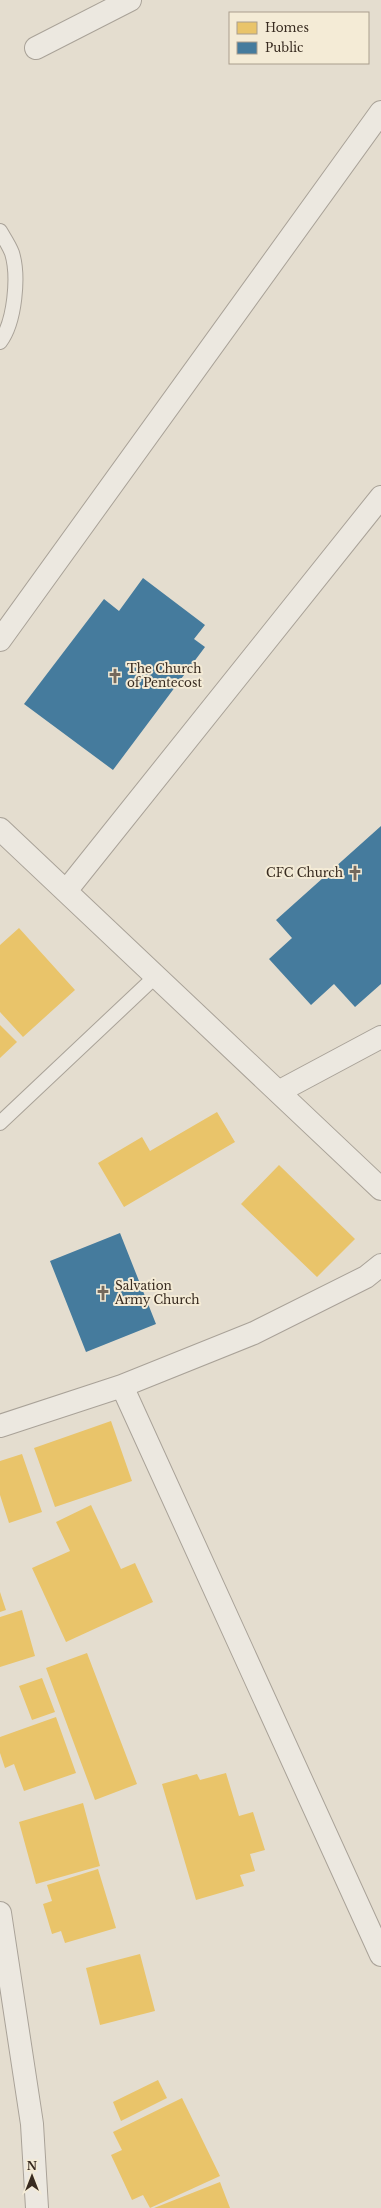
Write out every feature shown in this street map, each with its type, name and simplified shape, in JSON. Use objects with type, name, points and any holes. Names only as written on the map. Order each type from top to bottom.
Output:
[{"type":"street","points":[[36,48],[130,0]]},
{"type":"street","points":[[0,640],[381,112]]},
{"type":"street","points":[[66,891],[381,497]]},
{"type":"street","points":[[0,829],[280,1091],[381,1189]]},
{"type":"street","points":[[280,1091],[381,1037]]},
{"type":"street","points":[[0,1426],[122,1386],[254,1333],[366,1277],[381,1265]]},
{"type":"street","points":[[122,1386],[381,1955]]},
{"type":"street","points":[[0,1913],[32,2124],[37,2208]]},
{"type":"lane","points":[[0,231],[12,253],[15,277],[14,300],[7,333],[0,342]]},
{"type":"lane","points":[[0,1123],[157,975]]},
{"type":"building: Homes","points":[[19,928],[75,990],[23,1037],[0,1012],[0,945]]},
{"type":"building: Homes","points":[[0,1025],[17,1042],[0,1058]]},
{"type":"building: Homes","points":[[217,1112],[235,1142],[124,1207],[98,1163],[142,1137],[150,1151]]},
{"type":"building: Homes","points":[[279,1165],[355,1239],[317,1277],[241,1204]]},
{"type":"building: Homes","points":[[111,1421],[132,1481],[55,1507],[34,1448]]},
{"type":"building: Homes","points":[[22,1454],[42,1512],[9,1523],[0,1495],[0,1461]]},
{"type":"building: Homes","points":[[91,1505],[121,1569],[135,1563],[153,1602],[66,1642],[32,1568],[70,1551],[56,1522]]},
{"type":"building: Homes","points":[[0,1592],[6,1610],[0,1612]]},
{"type":"building: Homes","points":[[22,1610],[35,1656],[0,1667],[0,1617]]},
{"type":"building: Homes","points":[[87,1653],[137,1784],[95,1800],[46,1668]]},
{"type":"building: Homes","points":[[42,1678],[55,1712],[32,1720],[19,1686]]},
{"type":"building: Homes","points":[[56,1717],[76,1773],[24,1791],[14,1764],[5,1768],[0,1753],[0,1737]]},
{"type":"building: Homes","points":[[226,1773],[239,1816],[253,1812],[265,1850],[250,1854],[255,1871],[240,1875],[244,1886],[196,1900],[162,1784],[197,1774],[200,1780]]},
{"type":"building: Homes","points":[[83,1803],[100,1866],[36,1884],[19,1822]]},
{"type":"building: Homes","points":[[98,1869],[116,1928],[65,1943],[61,1931],[52,1934],[43,1904],[52,1901],[47,1885]]},
{"type":"building: Homes","points":[[140,1954],[155,2011],[100,2025],[86,1968]]},
{"type":"building: Homes","points":[[158,2080],[167,2098],[121,2121],[113,2102]]},
{"type":"building: Homes","points":[[182,2098],[220,2176],[150,2208],[143,2195],[132,2200],[111,2155],[122,2150],[113,2132]]},
{"type":"building: Homes","points":[[220,2182],[230,2208],[154,2208]]},
{"type":"building: Public","name":"The Church of Pentecost","points":[[143,578],[205,625],[194,639],[205,647],[113,770],[24,704],[104,599],[119,611]]},
{"type":"building: Public","name":"CFC Church","points":[[381,826],[381,984],[355,1007],[334,984],[311,1005],[269,959],[292,938],[276,920]]},
{"type":"building: Public","name":"Salvation Army Church","points":[[120,1233],[156,1324],[86,1352],[50,1261]]},
{"type":"place","name":"The Church of Pentecost","points":[[115,676]]},
{"type":"place","name":"CFC Church","points":[[355,873]]},
{"type":"place","name":"Salvation Army Church","points":[[103,1293]]}]
